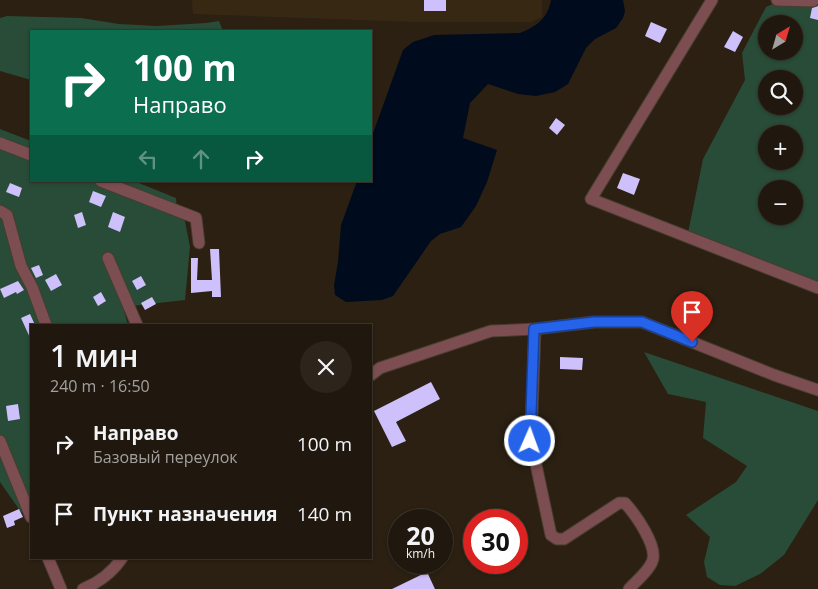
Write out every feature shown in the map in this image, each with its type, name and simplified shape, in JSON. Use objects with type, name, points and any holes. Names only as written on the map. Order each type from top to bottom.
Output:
[{"type":"street","points":[[712,0],[591,199],[818,288]]},
{"type":"street","points":[[777,0],[813,1]]},
{"type":"street","points":[[0,143],[30,154]]},
{"type":"street","points":[[104,182],[196,218],[200,243]]},
{"type":"street","points":[[0,211],[7,215],[21,266],[32,287],[46,324]]},
{"type":"street","points":[[108,258],[137,324]]},
{"type":"street","points":[[372,374],[380,368],[491,332],[594,322],[642,322],[774,375],[818,390]]},
{"type":"street","points":[[534,329],[530,441],[552,535],[557,539],[564,539],[619,502],[625,503],[651,542],[654,556],[652,564],[629,589]]},
{"type":"street","points":[[0,441],[30,515]]},
{"type":"street","points":[[48,559],[61,589]]},
{"type":"street","points":[[82,589],[97,583],[114,570],[121,559]]},
{"type":"shaded area","points":[[192,0],[542,0],[542,17],[531,22],[415,22],[193,14]]},
{"type":"green space","points":[[782,0],[818,0],[818,283],[688,233],[703,159],[745,80],[742,53],[758,22],[758,60],[803,60],[803,15],[762,15],[766,7]]},
{"type":"green space","points":[[7,16],[81,18],[119,24],[157,26],[219,21],[223,30],[30,30],[30,80],[0,71],[0,18]]},
{"type":"green space","points":[[0,129],[30,141],[30,182],[136,182],[176,198],[177,211],[185,221],[190,247],[185,300],[123,307],[128,324],[30,324],[30,514],[21,512],[0,482]]},
{"type":"green space","points":[[644,352],[818,411],[818,500],[784,555],[760,574],[735,586],[720,585],[707,577],[704,562],[710,537],[686,515],[736,482],[747,466],[703,438],[706,402],[668,394]]},
{"type":"water","points":[[551,0],[623,0],[625,11],[623,18],[616,28],[595,39],[586,48],[568,84],[555,92],[536,96],[518,94],[488,84],[470,103],[463,138],[497,150],[487,182],[476,206],[461,227],[440,234],[431,241],[393,296],[382,300],[346,302],[335,295],[334,285],[341,225],[357,182],[372,182],[372,136],[403,50],[413,42],[434,35],[520,33],[540,21]]},
{"type":"building","points":[[424,0],[446,0],[446,11],[424,11]]},
{"type":"building","points":[[818,6],[818,20],[810,18],[812,8]]},
{"type":"building","points":[[651,22],[667,29],[660,43],[645,36]]},
{"type":"building","points":[[733,31],[743,37],[735,52],[724,47]]},
{"type":"building","points":[[556,118],[565,125],[557,135],[549,128]]},
{"type":"building","points":[[623,173],[640,179],[634,195],[617,188]]},
{"type":"building","points":[[10,183],[22,188],[19,197],[6,192]]},
{"type":"building","points":[[93,191],[106,196],[101,207],[89,202]]},
{"type":"building","points":[[82,212],[86,225],[78,228],[74,215]]},
{"type":"building","points":[[113,212],[125,217],[120,232],[108,227]]},
{"type":"building","points":[[210,249],[219,249],[221,297],[212,297],[212,291],[191,293],[191,258],[198,258],[197,280],[212,280]]},
{"type":"building","points":[[39,265],[43,275],[36,278],[31,268]]},
{"type":"building","points":[[56,274],[62,285],[51,291],[45,280]]},
{"type":"building","points":[[141,276],[146,285],[137,290],[132,281]]},
{"type":"building","points":[[18,281],[24,290],[4,298],[0,289]]},
{"type":"building","points":[[101,292],[106,301],[98,306],[93,297]]},
{"type":"building","points":[[152,297],[156,304],[145,310],[141,303]]},
{"type":"building","points":[[696,300],[708,301],[703,320],[688,322]]},
{"type":"building","points":[[30,314],[35,324],[30,324],[30,338],[21,318]]},
{"type":"building","points":[[560,357],[583,358],[582,370],[560,369]]},
{"type":"building","points":[[431,382],[440,399],[396,422],[406,441],[392,447],[374,411]]},
{"type":"building","points":[[18,404],[20,419],[8,421],[6,406]]},
{"type":"building","points":[[19,509],[23,517],[14,521],[15,525],[7,528],[3,516]]},
{"type":"building","points":[[423,574],[428,574],[435,589],[392,589]]},
{"type":"route","points":[[530,441],[534,329],[594,322],[642,322],[692,342]]}]
